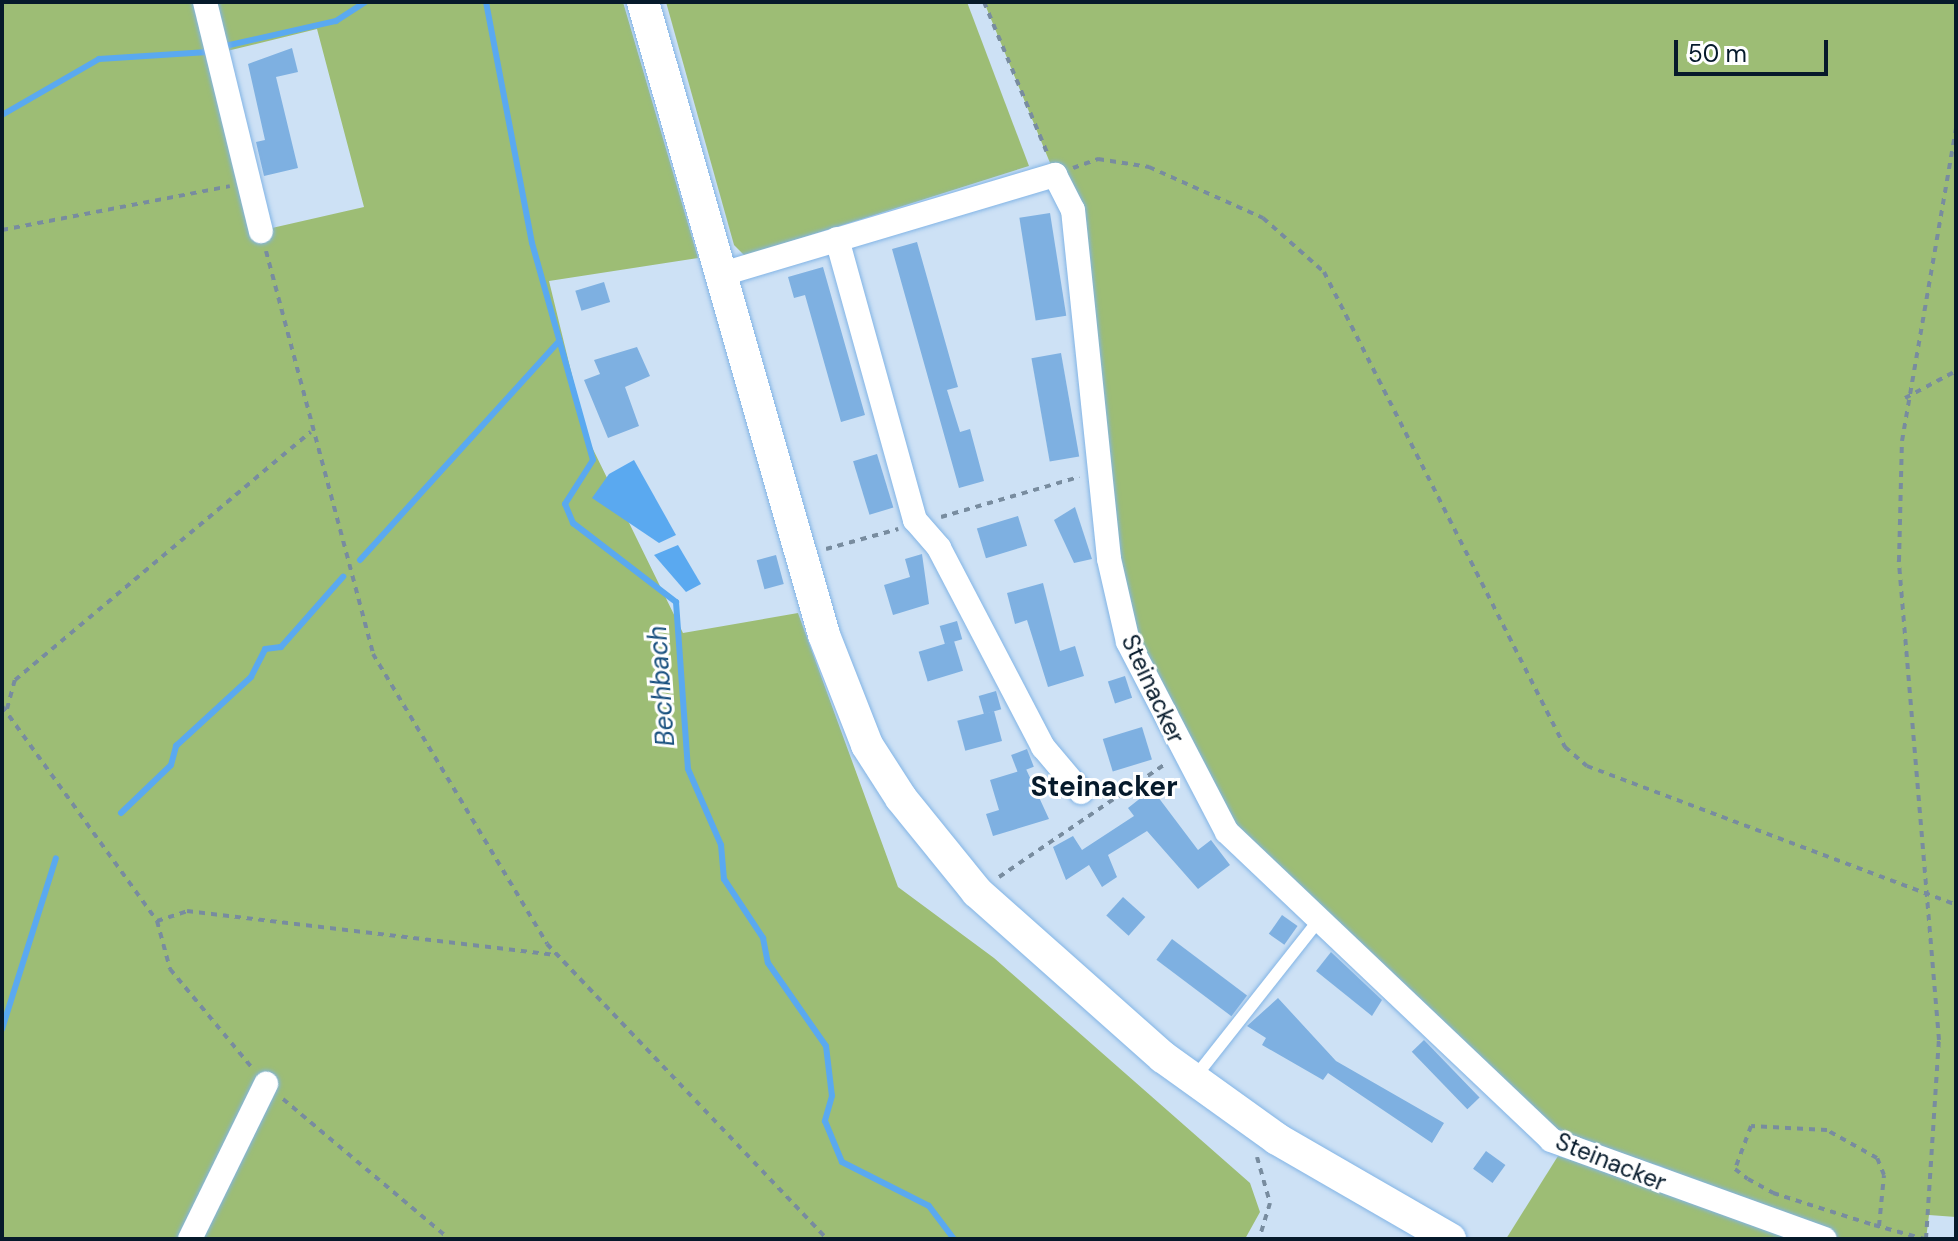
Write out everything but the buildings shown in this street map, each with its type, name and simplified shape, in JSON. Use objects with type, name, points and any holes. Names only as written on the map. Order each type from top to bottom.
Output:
[{"type":"main road","points":[[643,2],[800,556],[867,745],[977,892],[1193,1079],[1295,1150],[1450,1239]]},
{"type":"street","points":[[205,2],[261,231]]},
{"type":"street","points":[[719,275],[1055,175]]},
{"type":"street","name":"Steinacker","points":[[1055,175],[1073,210],[1098,472],[1128,642],[1182,752],[1227,832],[1551,1140],[1825,1239]]},
{"type":"street","points":[[837,239],[918,523],[939,548],[1043,747],[1081,792]]},
{"type":"street","points":[[190,1239],[266,1084]]},
{"type":"lane","points":[[1193,1079],[1319,920]]},
{"type":"path","points":[[984,2],[1055,175],[1098,159],[1149,167],[1263,218],[1302,247],[1324,272],[1565,747],[1587,766],[1956,905]]},
{"type":"path","points":[[1879,1226],[1884,1175],[1877,1158],[1827,1130],[1751,1126],[1735,1169],[1748,1179],[1879,1226],[1925,1239],[1939,1040],[1899,561],[1905,398],[1956,129]]},
{"type":"path","points":[[2,230],[248,182]]},
{"type":"path","points":[[261,231],[311,432],[373,654],[557,955],[827,1239]]},
{"type":"path","points":[[1905,398],[1956,371]]},
{"type":"path","points":[[311,432],[15,680],[5,708],[157,921],[170,969],[266,1084],[449,1239]]},
{"type":"path","points":[[800,556],[1098,472]]},
{"type":"path","points":[[977,892],[1182,752]]},
{"type":"path","points":[[157,921],[187,911],[557,955]]},
{"type":"path","points":[[1256,1153],[1270,1203],[1259,1239]]},
{"type":"green space","points":[[2,2],[623,2],[698,258],[549,281],[587,437],[683,633],[798,613],[898,887],[994,958],[1250,1183],[1260,1212],[1245,1239],[2,1239]],"holes":[[[317,29],[364,207],[272,228],[227,51]]]},
{"type":"green space","points":[[666,2],[967,2],[1029,166],[745,256],[734,245]]},
{"type":"green space","points":[[984,2],[1956,2],[1956,1217],[1929,1215],[1926,1239],[1827,1239],[1660,1166],[1566,1141],[1227,832],[1128,642],[1055,175]]},
{"type":"green space","points":[[1558,1156],[1635,1180],[1798,1239],[1506,1239]]},
{"type":"water","points":[[634,460],[676,535],[659,543],[592,498],[609,474]]},
{"type":"water","points":[[678,545],[701,584],[686,592],[654,555]]},
{"type":"waterway","points":[[225,46],[336,21],[365,2]]},
{"type":"waterway","name":"Bechbach","points":[[486,2],[532,243],[593,460],[565,504],[573,523],[676,602],[688,769],[721,845],[724,879],[763,938],[768,963],[826,1046],[832,1096],[825,1121],[842,1162],[929,1206],[954,1239]]},
{"type":"waterway","points":[[2,115],[99,59],[208,52]]},
{"type":"waterway","points":[[360,560],[559,341]]},
{"type":"waterway","points":[[121,813],[171,765],[176,746],[251,677],[265,649],[281,647],[343,577]]},
{"type":"waterway","points":[[2,1029],[56,858]]},
{"type":"district","name":"Steinacker","points":[[1104,787]]}]
